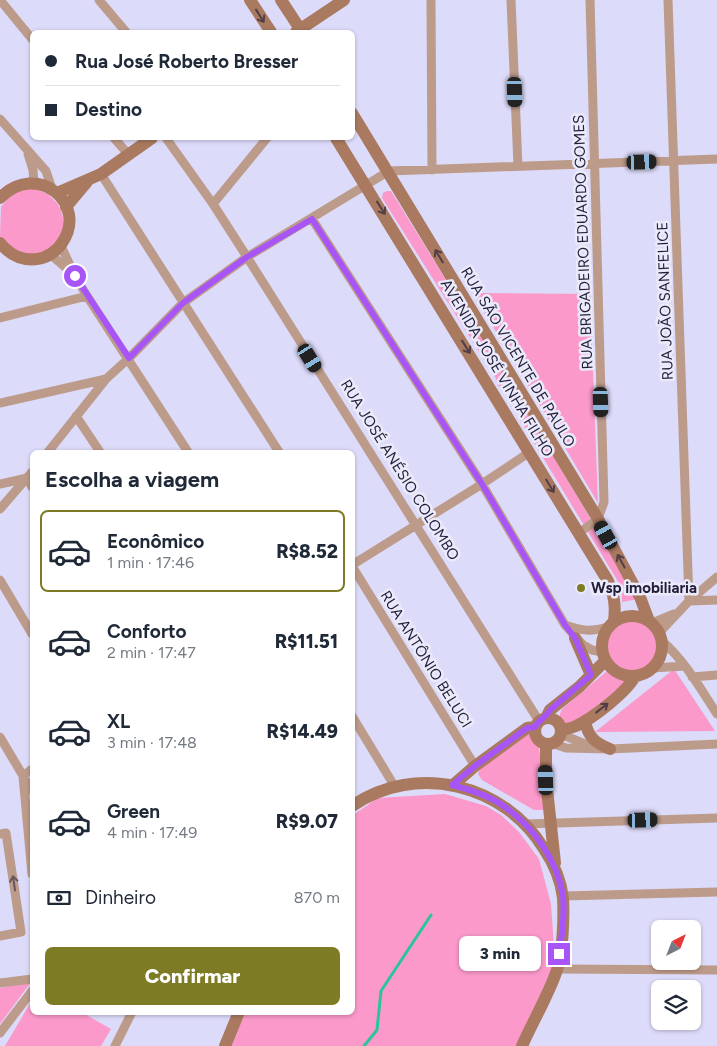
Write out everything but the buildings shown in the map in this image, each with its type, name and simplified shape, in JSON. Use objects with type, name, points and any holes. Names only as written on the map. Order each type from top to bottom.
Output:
[{"type":"street","points":[[0,0],[30,37]]},
{"type":"street","points":[[98,0],[124,30]]},
{"type":"street","points":[[250,0],[269,30]]},
{"type":"street","points":[[281,0],[298,30]]},
{"type":"street","points":[[302,30],[344,0]]},
{"type":"street","points":[[431,0],[432,170]]},
{"type":"street","points":[[511,0],[518,166]]},
{"type":"street","name":"RUA BRIGADEIRO EDUARDO GOMES","points":[[590,0],[604,502],[598,520]]},
{"type":"street","name":"RUA JOÃO SANFELICE","points":[[668,0],[689,601]]},
{"type":"street","name":"RUA SÃO VICENTE DE PAULO","points":[[355,118],[389,171],[517,388],[598,520],[640,596],[655,629],[684,666],[717,714]]},
{"type":"street","points":[[0,119],[46,171],[54,191],[66,206],[69,227],[61,246],[40,259],[28,260],[16,257],[6,251],[0,244]]},
{"type":"street","points":[[116,140],[128,154]]},
{"type":"street","points":[[0,198],[15,186],[34,183],[54,191],[88,180],[101,174],[149,140]]},
{"type":"street","name":"RUA JOSÉ ANÉSIO COLOMBO","points":[[167,140],[213,204],[247,257],[540,722]]},
{"type":"street","points":[[213,204],[265,140]]},
{"type":"street","name":"AVENIDA JOSÉ VINHA FILHO","points":[[337,140],[608,580],[614,594],[616,609],[611,624]]},
{"type":"street","points":[[28,151],[34,183]]},
{"type":"street","points":[[50,450],[106,379],[183,303],[247,257],[389,171],[717,159]]},
{"type":"street","points":[[101,174],[278,450]]},
{"type":"street","points":[[66,206],[88,180]]},
{"type":"street","points":[[312,219],[482,484],[565,625],[575,638],[591,675]]},
{"type":"street","points":[[61,246],[87,296],[129,358],[187,450]]},
{"type":"street","points":[[50,254],[75,276]]},
{"type":"street","points":[[0,318],[87,296]]},
{"type":"street","points":[[0,403],[106,379]]},
{"type":"street","points":[[498,401],[517,388]]},
{"type":"street","points":[[510,419],[528,405]]},
{"type":"street","points":[[76,416],[99,450]]},
{"type":"street","points":[[355,564],[530,452]]},
{"type":"street","points":[[0,484],[30,475]]},
{"type":"street","points":[[0,509],[30,475]]},
{"type":"street","points":[[579,533],[598,520]]},
{"type":"street","name":"RUA ANTÔNIO BELUCI","points":[[355,571],[475,766]]},
{"type":"street","points":[[655,629],[677,614],[717,577]]},
{"type":"street","points":[[0,580],[30,631]]},
{"type":"street","points":[[689,601],[717,600]]},
{"type":"street","points":[[565,625],[583,631],[594,631],[626,616],[638,616],[655,629],[660,656],[652,668],[644,673],[626,676],[618,673],[604,657],[575,638]]},
{"type":"street","points":[[611,624],[603,635],[601,643],[604,657],[591,675],[550,710],[540,722],[535,733],[537,738],[549,744],[566,748],[603,749],[717,744]]},
{"type":"street","points":[[652,668],[684,666]]},
{"type":"street","points":[[549,744],[556,742],[561,732],[585,722],[627,689],[635,676]]},
{"type":"street","points":[[692,677],[717,676]]},
{"type":"street","points":[[452,785],[527,728],[550,718],[558,722],[561,732]]},
{"type":"street","points":[[355,721],[395,786]]},
{"type":"street","points":[[585,722],[591,739],[603,749]]},
{"type":"street","points":[[561,732],[603,749]]},
{"type":"street","points":[[0,737],[30,788]]},
{"type":"street","points":[[522,1046],[557,969],[564,924],[563,896],[555,867],[546,780],[549,744]]},
{"type":"street","points":[[23,776],[30,771]]},
{"type":"street","points":[[23,776],[30,852]]},
{"type":"street","points":[[355,804],[365,797],[395,786],[416,784],[452,785],[475,792],[501,804],[531,823],[555,867]]},
{"type":"street","points":[[531,823],[550,817],[717,818]]},
{"type":"street","points":[[0,936],[21,932],[3,833]]},
{"type":"street","points":[[563,896],[717,892]]},
{"type":"street","points":[[557,969],[717,970]]},
{"type":"street","points":[[0,983],[30,979]]},
{"type":"street","points":[[0,1033],[30,994]]},
{"type":"street","points":[[115,1046],[130,1015]]},
{"type":"street","points":[[225,1046],[238,1015]]},
{"type":"shaded area","points":[[21,189],[36,189],[48,194],[58,204],[64,224],[62,235],[46,252],[32,256],[7,246],[0,236],[1,207],[10,196]]},
{"type":"shaded area","points":[[391,191],[507,379],[507,383],[499,387],[495,377],[382,198],[383,193]]},
{"type":"shaded area","points":[[473,293],[590,294],[598,503]]},
{"type":"shaded area","points":[[527,412],[638,599],[622,602],[622,588],[519,418],[519,415]]},
{"type":"shaded area","points":[[632,621],[650,628],[657,646],[650,664],[632,671],[614,664],[607,646],[614,628]]},
{"type":"shaded area","points":[[674,669],[715,731],[595,732]]},
{"type":"shaded area","points":[[607,671],[627,682],[574,724],[563,724],[560,716],[562,709]]},
{"type":"shaded area","points":[[532,732],[537,735],[547,803],[543,810],[534,810],[482,780],[478,774],[480,768]]},
{"type":"shaded area","points":[[445,794],[486,806],[501,815],[519,832],[539,859],[551,904],[555,961],[516,1046],[230,1046],[244,1015],[355,1015],[355,814],[378,798]]},
{"type":"shaded area","points":[[30,982],[0,1024],[0,988]]},
{"type":"shaded area","points":[[30,1003],[30,1015],[86,1015],[111,1029],[101,1046],[5,1046]]},
{"type":"waterway","points":[[364,1046],[377,1030],[381,991],[431,915]]},
{"type":"place","name":"Wsp imobiliaria","points":[[581,588]]},
{"type":"route","points":[[75,276],[129,358],[183,303],[247,257],[312,219],[482,484],[565,625],[575,638],[591,675],[580,687],[550,710],[546,718],[542,718],[535,727],[527,728],[452,785],[475,792],[501,804],[526,824],[540,842],[555,867],[563,896],[564,924],[559,954]]}]
